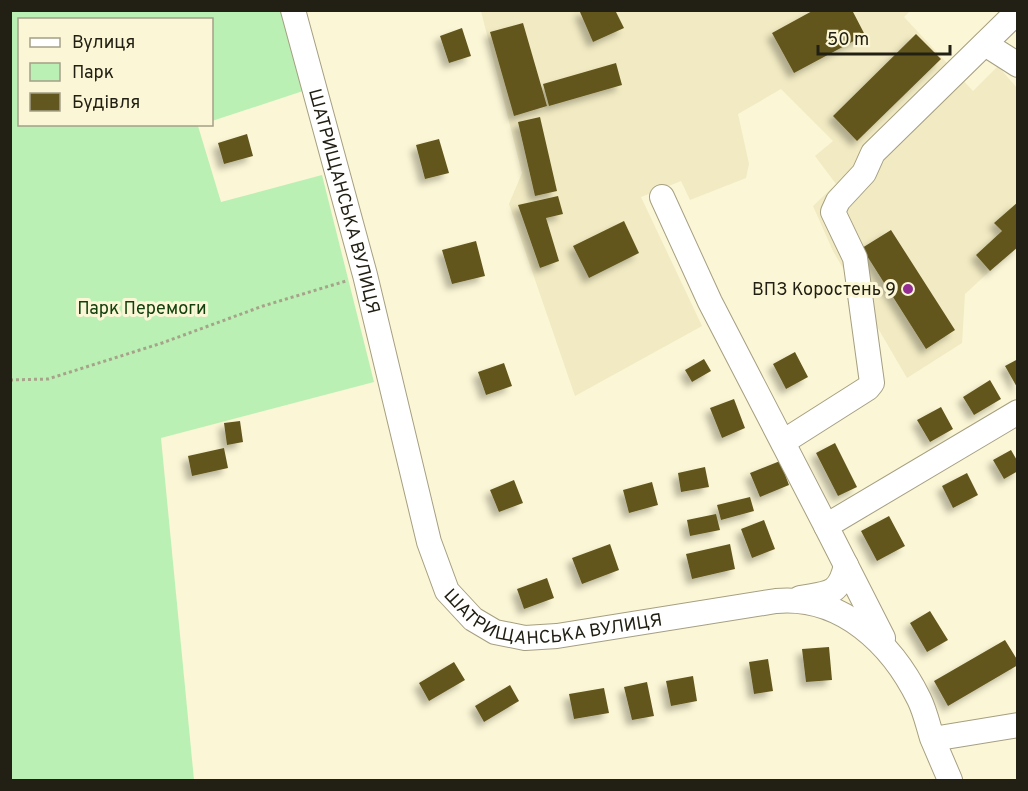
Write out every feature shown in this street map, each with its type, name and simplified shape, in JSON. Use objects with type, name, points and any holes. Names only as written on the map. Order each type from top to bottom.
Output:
[{"type":"street","name":"ШАТРИЩАНСЬКА ВУЛИЦЯ","points":[[294,10],[364,275],[429,542],[447,591],[473,619],[495,632],[525,638],[557,636],[783,600],[811,603],[840,613],[869,632],[891,654],[919,700],[950,780]]},
{"type":"street","points":[[783,442],[872,383],[855,258],[833,211],[838,201],[864,172],[873,153],[1017,11]]},
{"type":"street","points":[[985,44],[1017,65]]},
{"type":"street","points":[[662,197],[710,302],[891,654]]},
{"type":"street","points":[[826,526],[1017,412]]},
{"type":"street","points":[[783,600],[830,593],[843,579],[846,565]]},
{"type":"street","points":[[933,739],[1017,725]]},
{"type":"path","points":[[10,380],[48,379],[162,343],[263,306],[364,275]]},
{"type":"shaded area","points":[[481,11],[910,11],[904,17],[973,91],[998,66],[1017,88],[1017,246],[965,294],[962,343],[907,378],[833,251],[813,206],[836,184],[815,156],[833,141],[781,89],[738,114],[749,164],[746,178],[690,200],[681,181],[641,197],[702,326],[575,396],[509,204],[522,173]]},
{"type":"green space","name":"Парк Перемоги","points":[[10,11],[283,11],[303,91],[213,121],[213,18],[18,18],[18,126],[198,126],[221,202],[322,175],[374,382],[161,438],[194,780],[11,780]]},
{"type":"building","points":[[583,10],[615,10],[624,28],[593,42],[580,12]]},
{"type":"building","points":[[814,10],[852,10],[865,35],[794,73],[772,33]]},
{"type":"building","points":[[523,23],[547,106],[514,116],[490,32]]},
{"type":"building","points":[[462,28],[471,56],[449,63],[440,36]]},
{"type":"building","points":[[916,34],[941,59],[857,141],[833,116]]},
{"type":"building","points":[[616,63],[622,85],[549,106],[543,84]]},
{"type":"building","points":[[540,117],[557,191],[535,196],[518,122]]},
{"type":"building","points":[[247,134],[253,156],[224,164],[218,143]]},
{"type":"building","points":[[439,139],[449,173],[425,179],[416,145]]},
{"type":"building","points":[[558,196],[563,214],[546,218],[559,261],[540,268],[518,205]]},
{"type":"building","points":[[1018,202],[1018,247],[990,271],[976,255],[1002,231],[994,223]]},
{"type":"building","points":[[624,221],[639,253],[589,278],[573,246]]},
{"type":"building","name":"ВПЗ Коростень 9","points":[[891,230],[955,330],[926,349],[862,248]]},
{"type":"building","points":[[476,241],[485,276],[452,284],[442,250]]},
{"type":"building","points":[[795,352],[808,377],[786,389],[773,364]]},
{"type":"building","points":[[704,359],[711,371],[692,382],[685,370]]},
{"type":"building","points":[[1018,359],[1018,389],[1005,366]]},
{"type":"building","points":[[504,363],[512,386],[486,395],[478,372]]},
{"type":"building","points":[[990,380],[1001,399],[974,415],[963,397]]},
{"type":"building","points":[[734,399],[745,428],[722,438],[710,408]]},
{"type":"building","points":[[941,407],[953,429],[930,442],[917,420]]},
{"type":"building","points":[[240,421],[243,442],[227,445],[224,423]]},
{"type":"building","points":[[835,443],[857,487],[838,496],[816,453]]},
{"type":"building","points":[[224,448],[228,468],[192,476],[188,456]]},
{"type":"building","points":[[1011,450],[1018,462],[1018,471],[1004,479],[993,460]]},
{"type":"building","points":[[780,461],[789,485],[760,497],[750,473]]},
{"type":"building","points":[[705,467],[709,487],[681,492],[678,473]]},
{"type":"building","points":[[967,473],[978,495],[953,508],[942,486]]},
{"type":"building","points":[[514,480],[523,503],[499,512],[490,490]]},
{"type":"building","points":[[652,482],[658,505],[629,513],[623,490]]},
{"type":"building","points":[[750,497],[754,511],[721,520],[717,505]]},
{"type":"building","points":[[716,514],[720,530],[690,536],[687,520]]},
{"type":"building","points":[[889,516],[905,546],[877,561],[861,531]]},
{"type":"building","points":[[764,520],[775,549],[752,558],[741,529]]},
{"type":"building","points":[[610,544],[619,570],[582,584],[572,558]]},
{"type":"building","points":[[730,544],[735,569],[692,579],[686,554]]},
{"type":"building","points":[[547,578],[554,598],[524,609],[517,589]]},
{"type":"building","points":[[930,611],[948,640],[927,652],[910,623]]},
{"type":"building","points":[[1005,640],[1018,661],[1018,665],[948,706],[934,681]]},
{"type":"building","points":[[829,647],[832,680],[806,682],[802,649]]},
{"type":"building","points":[[768,659],[773,691],[754,694],[749,662]]},
{"type":"building","points":[[454,662],[465,680],[429,701],[419,683]]},
{"type":"building","points":[[693,676],[697,701],[671,706],[666,681]]},
{"type":"building","points":[[647,682],[654,716],[632,720],[624,687]]},
{"type":"building","points":[[510,685],[519,701],[484,722],[475,706]]},
{"type":"building","points":[[604,688],[609,713],[574,719],[569,694]]},
{"type":"place","name":"ВПЗ Коростень 9","points":[[908,289]]}]
